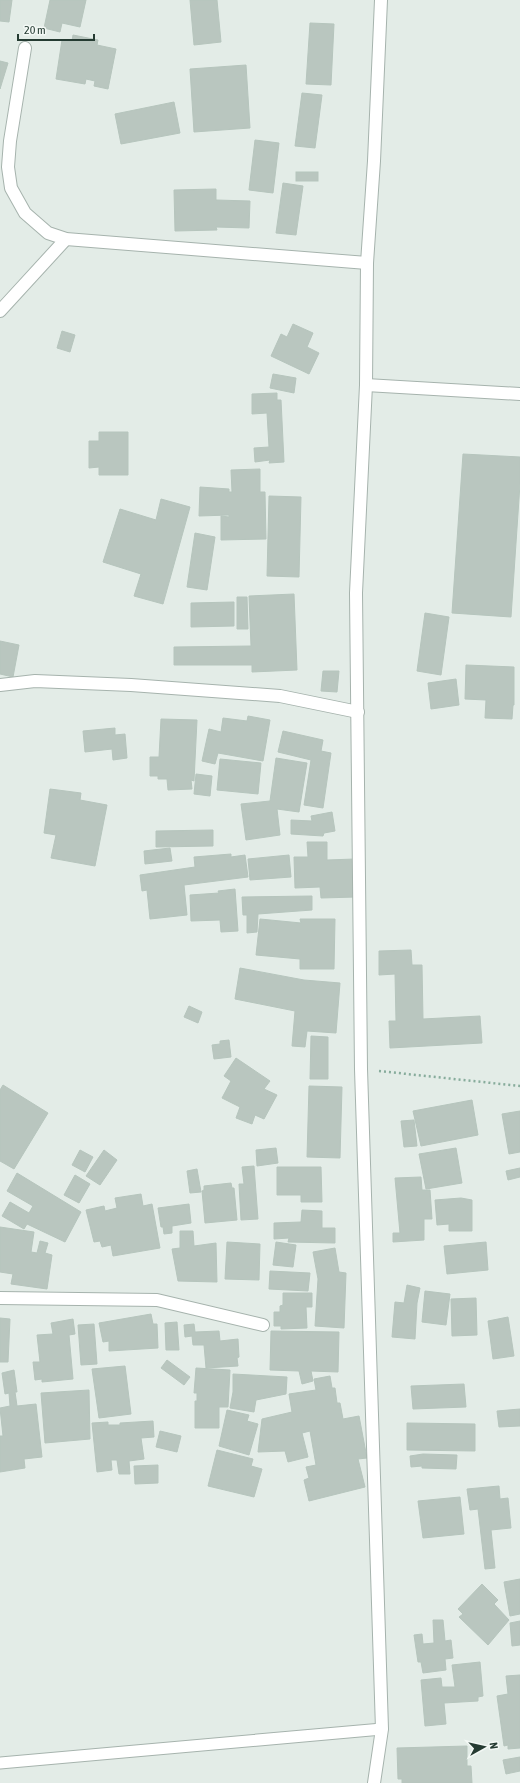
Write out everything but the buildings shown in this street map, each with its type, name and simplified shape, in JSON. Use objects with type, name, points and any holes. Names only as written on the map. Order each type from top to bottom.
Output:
[{"type":"street","points":[[374,1783],[382,1729],[361,1069],[356,593],[366,385],[367,263],[374,161],[381,0]]},
{"type":"street","points":[[25,48],[10,140],[8,167],[11,188],[25,213],[48,233],[66,238],[367,263]]},
{"type":"street","points":[[0,311],[66,238]]},
{"type":"street","points":[[366,385],[520,394]]},
{"type":"street","points":[[0,684],[35,681],[131,685],[280,696],[358,712]]},
{"type":"street","points":[[0,1298],[157,1300],[263,1325]]},
{"type":"lane","points":[[0,1763],[382,1729]]},
{"type":"path","points":[[361,1069],[520,1086]]}]
